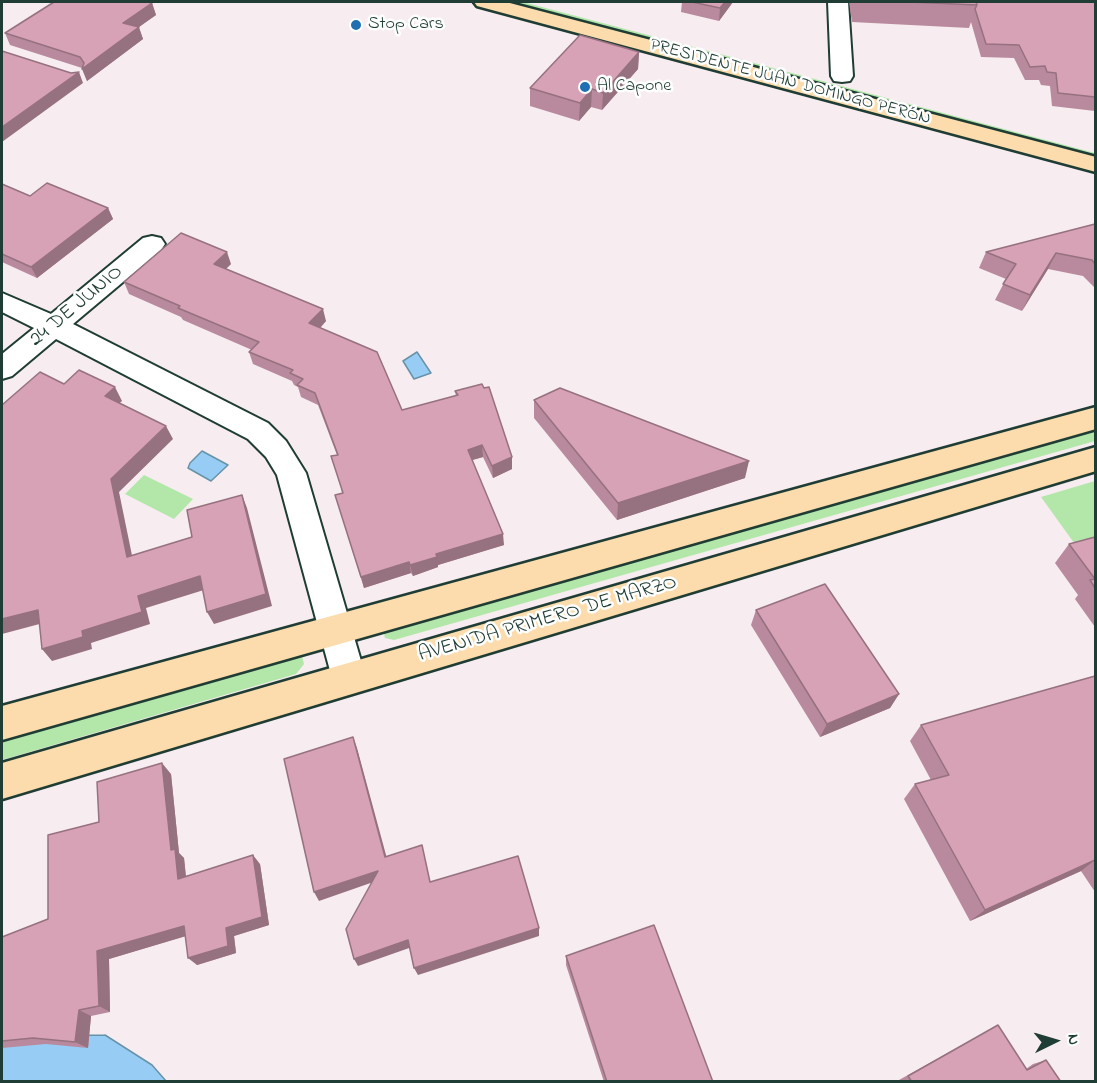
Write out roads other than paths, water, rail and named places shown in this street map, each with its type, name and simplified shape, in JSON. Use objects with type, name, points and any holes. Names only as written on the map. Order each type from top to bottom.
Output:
[{"type":"main road","name":"PRESIDENTE JUAN DOMINGO PERÓN","points":[[484,2],[722,54],[842,76],[946,103]]},
{"type":"main road","name":"PRESIDENTE JUAN DOMINGO PERÓN","points":[[559,2],[722,54],[1095,165]]},
{"type":"main road","points":[[2,723],[336,632],[1095,418]]},
{"type":"main road","name":"AVENIDA PRIMERO DE MARZO","points":[[2,781],[1095,459]]},
{"type":"street","points":[[838,2],[842,76]]},
{"type":"street","name":"24 DE JUNIO","points":[[2,369],[152,244]]},
{"type":"street","points":[[2,302],[54,326],[258,431],[276,449],[291,473],[349,678]]},
{"type":"water","points":[[417,352],[431,373],[414,379],[403,361]]},
{"type":"water","points":[[202,451],[228,465],[211,481],[188,468]]},
{"type":"water","points":[[105,1035],[152,1065],[166,1081],[2,1081],[2,1036]]},
{"type":"place","name":"Stop Cars","points":[[356,25]]},
{"type":"place","name":"Al Capone","points":[[585,87]]}]
